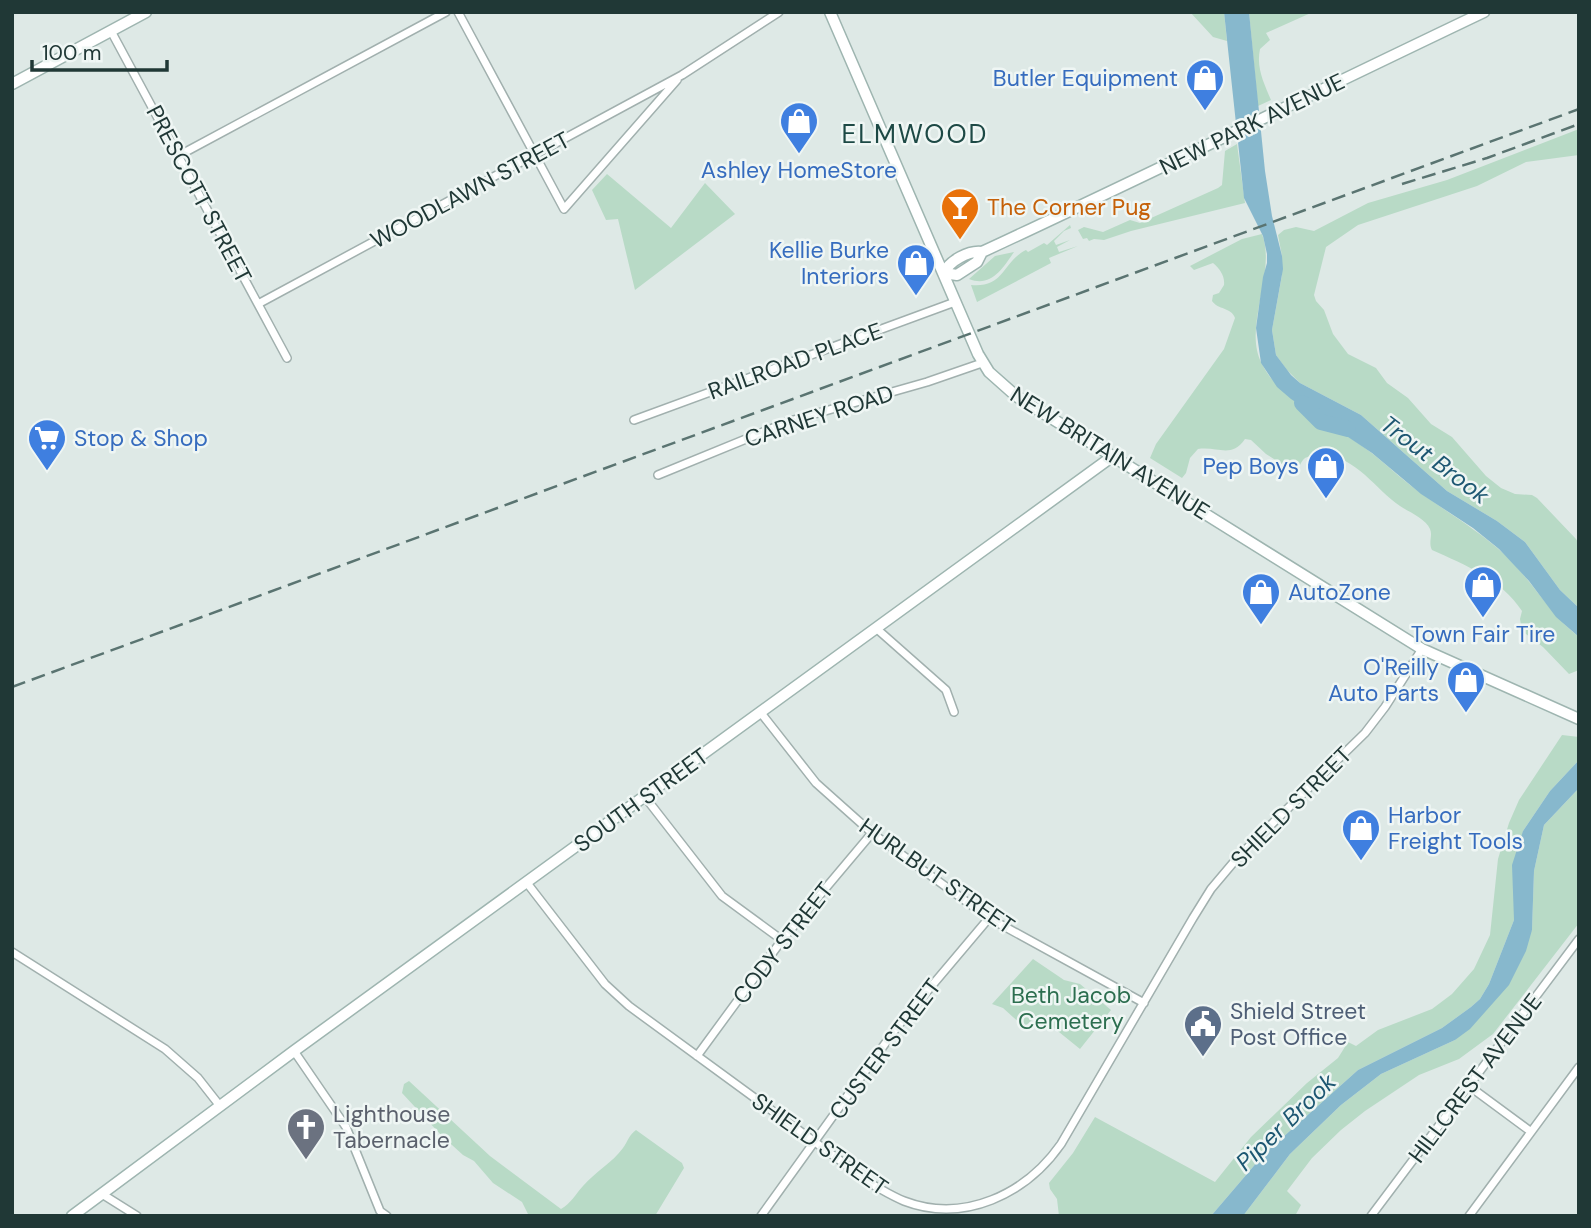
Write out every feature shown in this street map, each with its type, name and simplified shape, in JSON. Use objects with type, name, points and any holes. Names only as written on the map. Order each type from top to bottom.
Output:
[{"type":"main road","points":[[12,84],[146,12]]},
{"type":"main road","name":"NEW BRITAIN AVENUE","points":[[830,12],[982,363],[998,381],[1016,396],[1422,649],[1579,719]]},
{"type":"main road","name":"NEW PARK AVENUE","points":[[944,273],[957,275],[977,262],[982,252],[1155,172],[1484,12]]},
{"type":"main road","name":"SOUTH STREET","points":[[72,1216],[294,1051],[1113,456]]},
{"type":"street","points":[[178,156],[446,12]]},
{"type":"street","points":[[458,12],[535,155]]},
{"type":"street","name":"WOODLAWN STREET","points":[[258,304],[682,75],[779,12]]},
{"type":"street","name":"PRESCOTT STREET","points":[[111,31],[287,358]]},
{"type":"street","name":"WOODLAWN STREET","points":[[535,155],[564,209],[682,75]]},
{"type":"street","name":"RAILROAD PLACE","points":[[634,420],[955,302]]},
{"type":"street","name":"CARNEY ROAD","points":[[658,475],[790,421],[927,382],[982,363]]},
{"type":"street","points":[[877,629],[946,690],[954,712]]},
{"type":"street","name":"SHIELD STREET","points":[[527,883],[606,984],[629,1006],[815,1143],[875,1186],[905,1201],[939,1209],[976,1206],[997,1199],[1022,1185],[1046,1165],[1212,889],[1248,847],[1365,733],[1422,649]]},
{"type":"street","name":"HURLBUT STREET","points":[[761,713],[816,783],[872,833],[989,918],[1144,1003]]},
{"type":"street","points":[[645,797],[722,896],[782,940]]},
{"type":"street","name":"CODY STREET","points":[[697,1056],[782,940],[872,833]]},
{"type":"street","name":"CUSTER STREET","points":[[761,1216],[897,1027],[989,918]]},
{"type":"street","name":"HILLCREST AVENUE","points":[[1371,1216],[1579,939]]},
{"type":"street","points":[[12,952],[165,1049],[198,1078],[220,1106]]},
{"type":"street","points":[[294,1051],[346,1127],[380,1211],[387,1216]]},
{"type":"street","points":[[1469,1216],[1579,1067]]},
{"type":"street","points":[[1469,1086],[1530,1131]]},
{"type":"street","points":[[102,1194],[137,1216]]},
{"type":"green space","points":[[1190,12],[1224,12],[1227,41],[1213,37]]},
{"type":"green space","points":[[1249,12],[1313,12],[1266,33],[1270,40],[1260,49],[1259,63],[1271,100],[1258,106]]},
{"type":"green space","points":[[1579,129],[1579,155],[1526,162],[1477,186],[1358,225],[1326,247],[1314,295],[1324,310],[1333,334],[1348,354],[1376,368],[1387,383],[1408,398],[1431,424],[1452,437],[1486,476],[1501,488],[1537,498],[1576,539],[1579,544],[1579,608],[1560,590],[1525,542],[1497,521],[1447,491],[1361,415],[1300,383],[1276,355],[1272,330],[1282,275],[1278,235],[1284,230],[1296,227],[1314,231],[1368,203],[1447,180]]},
{"type":"green space","points":[[1237,144],[1245,203],[1104,240],[1083,239],[1078,230],[1084,227],[1103,232],[1130,220],[1140,223],[1218,188],[1222,185],[1225,151]]},
{"type":"green space","points":[[607,174],[671,228],[705,183],[735,214],[635,290],[618,219],[606,220],[592,190]]},
{"type":"green space","points":[[1070,225],[1071,228],[1054,241],[1056,245],[1070,240],[1057,247],[1059,252],[1078,246],[1049,258],[1051,263],[977,302],[971,285],[991,282],[1018,255],[1044,243],[1047,245]]},
{"type":"green space","points":[[1262,234],[1266,266],[1256,334],[1257,350],[1269,375],[1293,400],[1368,450],[1504,554],[1568,628],[1579,637],[1579,670],[1569,674],[1543,647],[1522,631],[1522,611],[1504,590],[1482,574],[1432,550],[1431,532],[1425,522],[1391,499],[1363,473],[1342,460],[1331,456],[1309,457],[1299,467],[1291,470],[1266,454],[1251,440],[1245,439],[1235,449],[1198,449],[1190,458],[1182,478],[1150,458],[1156,444],[1224,349],[1235,318],[1231,312],[1212,301],[1213,295],[1219,293],[1224,285],[1218,268],[1213,263],[1194,270],[1190,266],[1242,239]]},
{"type":"green space","points":[[1014,252],[1001,270],[990,279],[969,279],[995,256]]},
{"type":"green space","points":[[1562,735],[1579,737],[1579,760],[1550,791],[1523,831],[1514,920],[1489,984],[1480,999],[1442,1028],[1358,1070],[1264,1154],[1211,1216],[1059,1216],[1057,1199],[1049,1183],[1073,1153],[1095,1117],[1215,1182],[1251,1137],[1307,1083],[1338,1058],[1348,1042],[1356,1046],[1378,1030],[1432,1009],[1452,994],[1474,969],[1490,935],[1498,859],[1509,823],[1519,800]]},
{"type":"green space","points":[[1579,788],[1579,923],[1493,1034],[1459,1059],[1419,1075],[1341,1130],[1312,1158],[1287,1191],[1301,1205],[1295,1216],[1243,1216],[1290,1154],[1341,1105],[1381,1074],[1455,1040],[1532,930],[1534,871],[1544,825]]},
{"type":"green space","name":"Beth Jacob Cemetery","points":[[1033,959],[1064,980],[1080,984],[1111,1010],[1080,1049],[1038,1015],[1024,1027],[1003,1008],[992,1004]]},
{"type":"green space","points":[[409,1081],[490,1156],[561,1209],[619,1153],[636,1130],[682,1163],[684,1168],[655,1216],[529,1216],[522,1202],[493,1183],[474,1161],[441,1135],[402,1093],[404,1084]]},
{"type":"water","points":[[1224,12],[1249,12],[1265,171],[1282,256],[1283,269],[1272,330],[1276,355],[1300,383],[1361,415],[1447,491],[1497,521],[1525,542],[1560,590],[1579,608],[1579,637],[1556,617],[1529,581],[1499,549],[1473,528],[1421,494],[1372,453],[1291,399],[1277,387],[1261,363],[1256,328],[1267,254],[1263,236],[1244,198]]},
{"type":"water","points":[[1579,760],[1579,788],[1544,825],[1534,871],[1532,930],[1526,951],[1509,985],[1470,1029],[1455,1040],[1381,1074],[1341,1105],[1290,1154],[1243,1216],[1211,1216],[1264,1154],[1358,1070],[1442,1028],[1480,999],[1489,984],[1514,920],[1512,865],[1523,831],[1550,791]]},
{"type":"waterway","name":"Trout Brook","points":[[1302,403],[1321,422],[1348,429]]},
{"type":"railway","points":[[12,687],[1579,109]]},
{"type":"railway","points":[[1402,184],[1487,158],[1579,124]]},
{"type":"place","name":"Butler Equipment","points":[[1205,112]]},
{"type":"place","name":"Ashley HomeStore","points":[[799,155]]},
{"type":"place","name":"The Corner Pug","points":[[960,241]]},
{"type":"place","name":"Kellie Burke Interiors","points":[[916,297]]},
{"type":"place","name":"Stop & Shop","points":[[47,472]]},
{"type":"place","name":"Pep Boys","points":[[1326,500]]},
{"type":"place","name":"Town Fair Tire","points":[[1483,619]]},
{"type":"place","name":"AutoZone","points":[[1261,626]]},
{"type":"place","name":"O'Reilly Auto Parts","points":[[1466,714]]},
{"type":"place","name":"Harbor Freight Tools","points":[[1361,862]]},
{"type":"place","name":"Shield Street Post Office","points":[[1203,1058]]},
{"type":"place","name":"Lighthouse Tabernacle","points":[[306,1161]]},
{"type":"district","name":"ELMWOOD","points":[[915,134]]},
{"type":"water label","name":"Piper Brook","points":[[1286,1122]]}]
